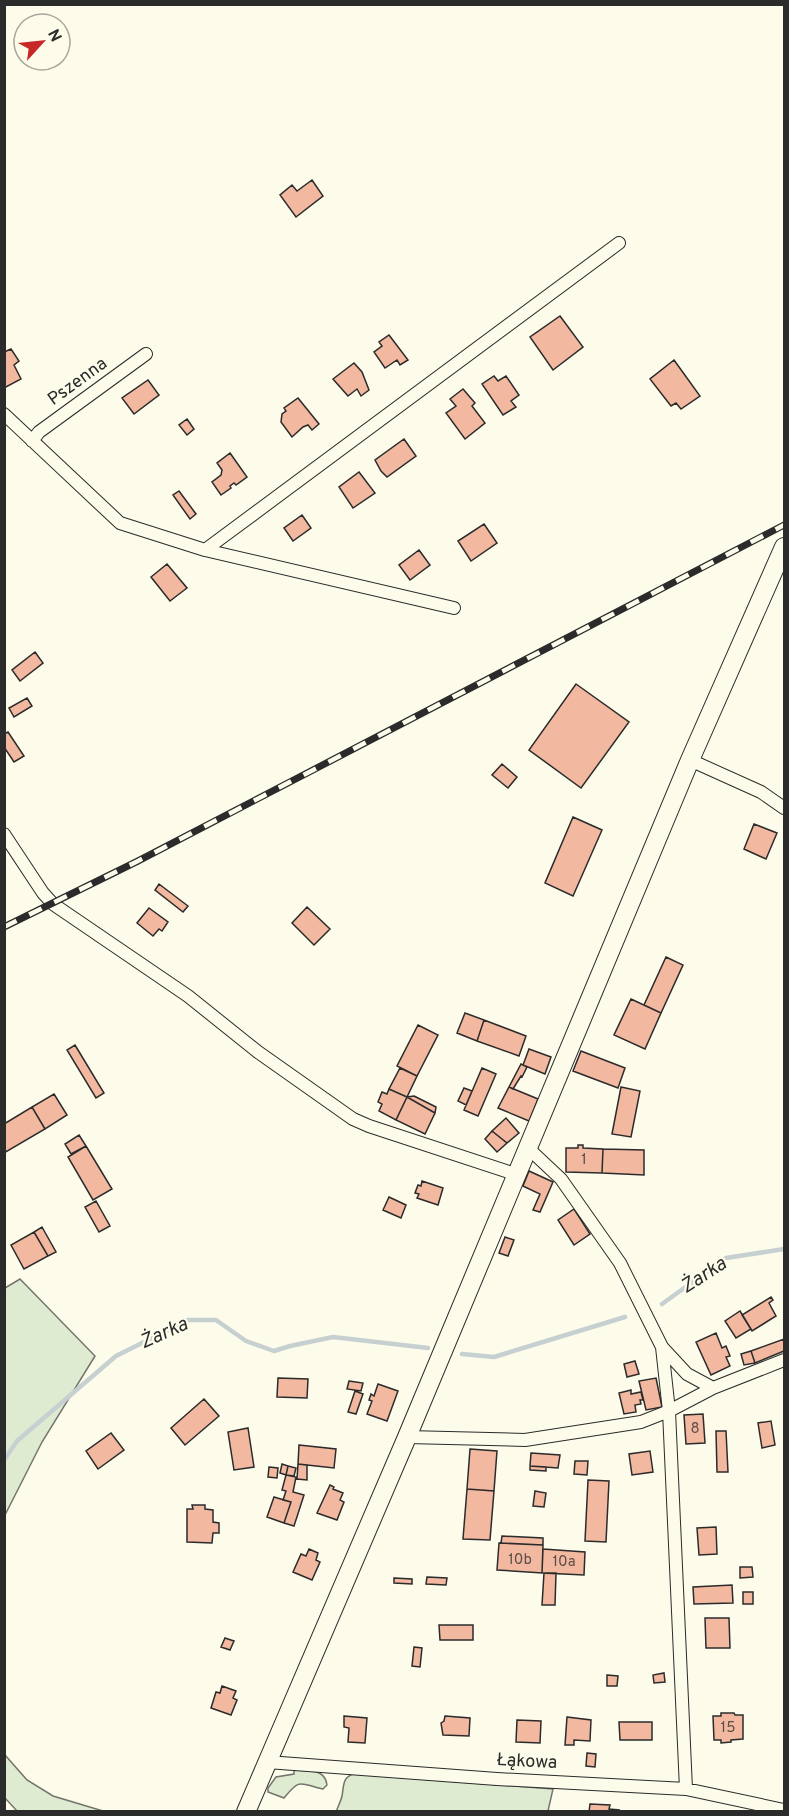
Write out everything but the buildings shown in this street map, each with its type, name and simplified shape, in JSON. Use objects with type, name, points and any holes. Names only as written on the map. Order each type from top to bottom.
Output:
[{"type":"main road","points":[[246,1812],[407,1437],[690,760],[784,547]]},
{"type":"street","points":[[205,550],[619,243]]},
{"type":"street","name":"Pszenna","points":[[32,441],[39,432],[146,354]]},
{"type":"street","points":[[4,414],[120,523],[205,550],[454,608]]},
{"type":"street","points":[[690,760],[761,792],[784,808]]},
{"type":"street","points":[[4,834],[43,893],[53,904],[188,996],[258,1052],[341,1111],[369,1126],[515,1174]]},
{"type":"street","points":[[528,1148],[561,1179],[620,1263],[662,1347],[687,1374],[713,1388]]},
{"type":"street","points":[[662,1347],[669,1411],[686,1789]]},
{"type":"street","points":[[407,1437],[525,1440],[640,1422],[669,1411],[713,1388],[784,1360]]},
{"type":"street","name":"Łąkowa","points":[[267,1762],[496,1779],[686,1789],[784,1810]]},
{"type":"green space","points":[[20,1279],[95,1356],[42,1442],[5,1515],[5,1288]]},
{"type":"green space","points":[[5,1755],[27,1780],[53,1796],[103,1811],[17,1811],[5,1798]]},
{"type":"green space","points":[[294,1770],[319,1773],[326,1780],[327,1785],[323,1789],[301,1784],[294,1787],[284,1798],[268,1792],[268,1788],[276,1777],[294,1774]]},
{"type":"green space","points":[[354,1774],[553,1789],[548,1811],[336,1812],[342,1798],[345,1780]]},
{"type":"waterway","name":"Żarka","points":[[662,1304],[726,1258],[784,1249]]},
{"type":"waterway","name":"Żarka","points":[[462,1354],[494,1357],[625,1317]]},
{"type":"waterway","name":"Żarka","points":[[4,1460],[17,1441],[116,1356],[188,1320],[216,1320],[246,1341],[274,1351],[333,1337],[428,1348]]},
{"type":"railway","points":[[4,927],[138,861],[784,525]]}]
